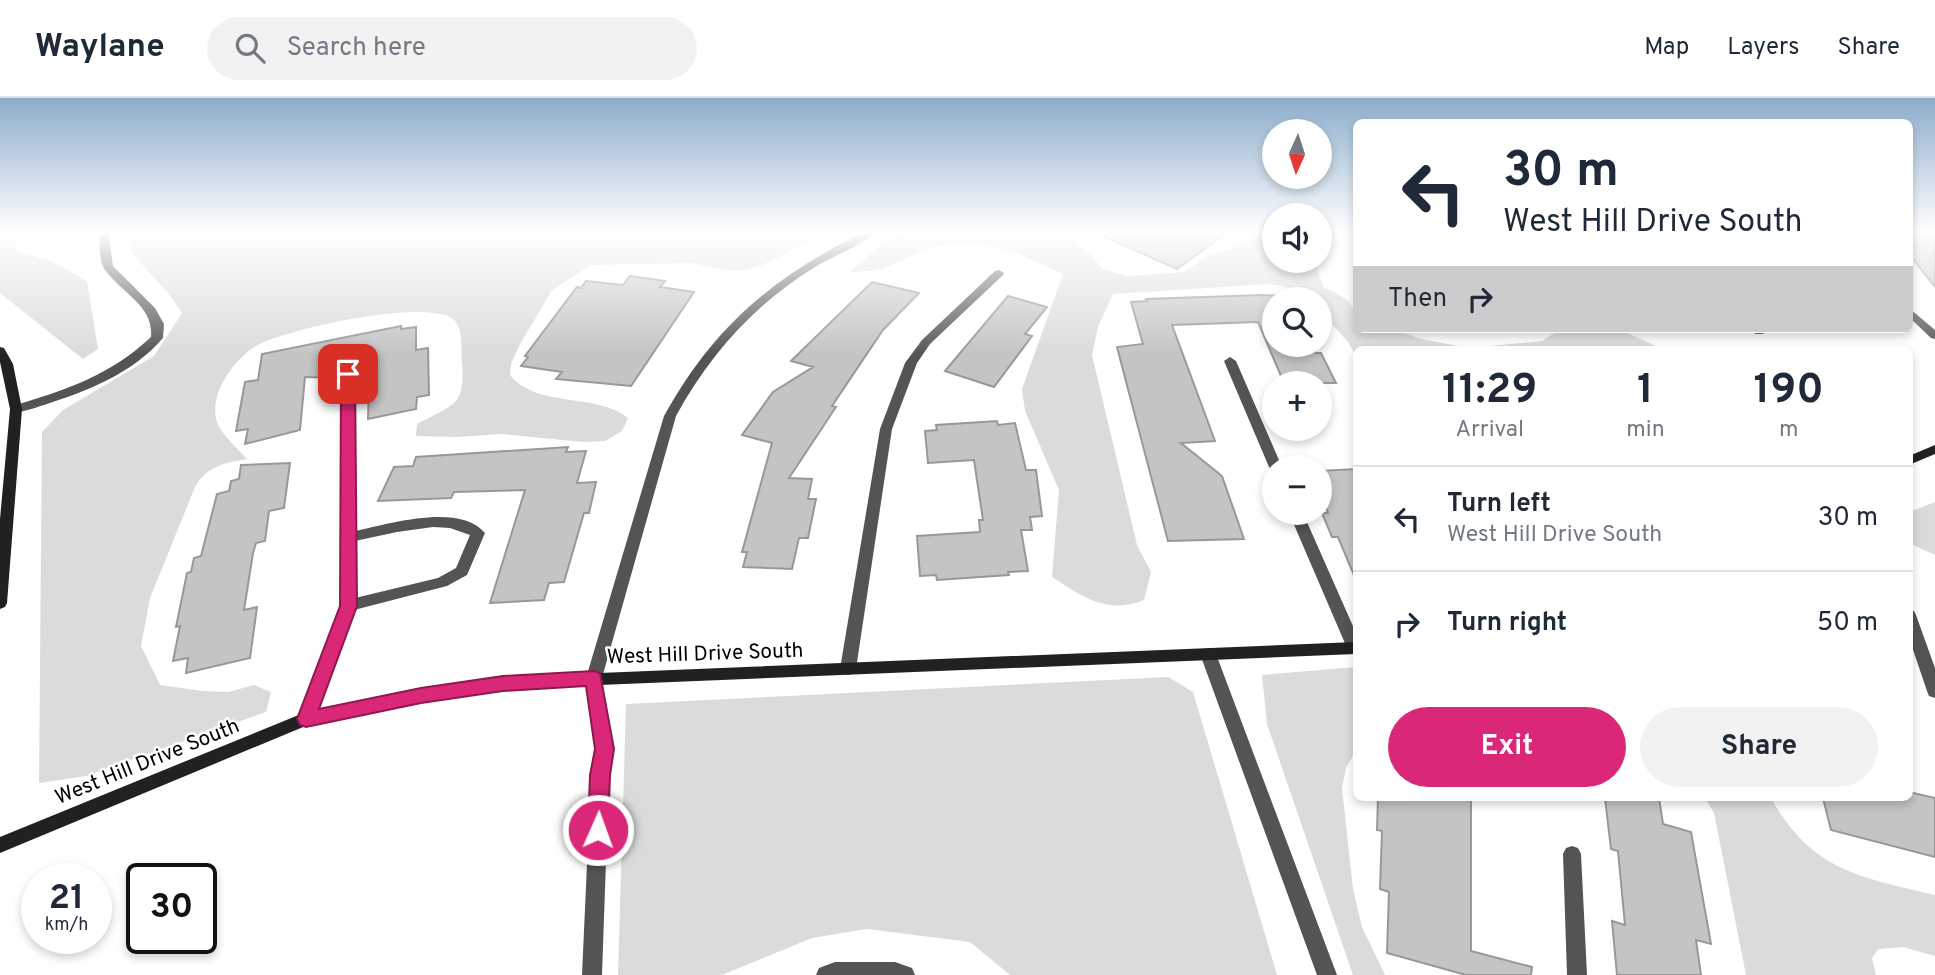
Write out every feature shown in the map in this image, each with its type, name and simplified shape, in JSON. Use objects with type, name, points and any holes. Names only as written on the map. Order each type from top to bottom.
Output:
[{"type":"street","points":[[16,409],[83,390],[132,361],[157,338],[158,324],[149,307],[114,273]]},
{"type":"street","points":[[592,975],[600,775],[604,749],[594,678],[670,416],[685,386],[705,357],[738,318],[798,273]]},
{"type":"street","points":[[848,669],[886,429],[911,363],[926,342],[999,273]]},
{"type":"street","points":[[1913,315],[1935,336]]},
{"type":"street","points":[[0,350],[7,364],[16,409],[0,603]]},
{"type":"street","points":[[1230,361],[1271,455]]},
{"type":"street","points":[[306,719],[348,606],[348,374]]},
{"type":"street","points":[[1913,459],[1935,449]]},
{"type":"street","points":[[348,538],[425,522],[468,526],[478,533],[462,571],[442,582],[348,606]]},
{"type":"street","points":[[1301,525],[1353,641]]},
{"type":"street","points":[[1913,627],[1935,691]]},
{"type":"street","name":"West Hill Drive South","points":[[0,845],[306,719],[503,683],[1353,648]]},
{"type":"street","points":[[1208,654],[1327,975]]},
{"type":"street","points":[[1572,854],[1577,975]]},
{"type":"street","points":[[826,975],[835,972],[905,975]]},
{"type":"shaded area","points":[[0,273],[72,273],[87,281],[98,349],[83,359],[0,293]]},
{"type":"shaded area","points":[[150,273],[579,273],[552,290],[520,344],[511,364],[510,375],[535,392],[601,405],[628,418],[622,431],[605,441],[583,442],[501,434],[416,436],[417,424],[454,403],[463,378],[459,328],[453,319],[438,313],[415,312],[355,318],[295,332],[256,346],[239,360],[225,379],[216,401],[215,412],[222,431],[247,459],[211,470],[195,487],[150,598],[141,646],[160,685],[228,692],[254,685],[271,692],[266,712],[86,776],[39,783],[42,432],[63,410],[154,356],[182,313]]},
{"type":"shaded area","points":[[1061,273],[1117,273],[1128,276],[1172,273],[1319,273],[1323,287],[1268,284],[1113,294],[1098,327],[1092,355],[1137,545],[1151,572],[1144,600],[1119,605],[1095,601],[1052,577],[1059,490],[1025,411],[1022,389],[1063,274]]},
{"type":"shaded area","points":[[1332,292],[1352,306],[1353,333],[1404,333],[1458,346],[1353,346],[1353,351],[1332,324]]},
{"type":"shaded area","points":[[1555,333],[1627,333],[1656,346],[1490,346],[1542,341]]},
{"type":"shaded area","points":[[1935,502],[1935,555],[1913,545],[1913,510]]},
{"type":"shaded area","points":[[1353,667],[1353,755],[1346,768],[1342,788],[1353,889],[1362,927],[1385,975],[1353,975],[1267,724],[1262,675]]},
{"type":"shaded area","points":[[1168,677],[1193,692],[1277,975],[1010,975],[970,942],[867,929],[812,938],[722,975],[618,975],[626,704]]},
{"type":"shaded area","points":[[1707,801],[1773,801],[1803,841],[1821,856],[1861,876],[1935,895],[1935,956],[1903,947],[1878,949],[1872,958],[1876,975],[1746,975],[1714,813]]},
{"type":"building","points":[[1924,273],[1935,273],[1935,287]]},
{"type":"building","points":[[630,276],[665,281],[660,287],[694,292],[631,386],[556,379],[562,372],[521,366],[528,357],[525,356],[577,287],[581,288],[586,281],[623,285]]},
{"type":"building","points":[[872,282],[919,293],[883,330],[832,406],[836,407],[789,478],[812,479],[808,499],[816,499],[808,538],[799,538],[792,569],[743,567],[747,552],[742,552],[772,443],[742,435],[773,392],[813,367],[791,361]]},
{"type":"building","points":[[1262,295],[1262,331],[1258,322],[1172,325],[1215,441],[1181,443],[1222,476],[1244,539],[1168,541],[1117,347],[1143,344],[1131,302],[1147,301],[1146,299]]},
{"type":"building","points":[[1008,296],[1047,307],[1025,334],[1032,336],[994,387],[945,371]]},
{"type":"building","points":[[401,326],[401,329],[416,327],[416,350],[428,348],[429,395],[417,397],[416,409],[368,419],[369,379],[357,379],[355,372],[347,368],[341,372],[339,378],[305,377],[300,430],[245,444],[248,429],[236,431],[245,382],[258,380],[262,354]]},
{"type":"building","points":[[1273,357],[1323,357],[1330,371],[1279,371]]},
{"type":"building","points":[[997,421],[998,425],[1015,423],[1026,470],[1036,470],[1042,516],[1030,517],[1032,530],[1021,530],[1028,571],[1008,572],[1009,575],[937,580],[936,575],[920,576],[917,536],[980,532],[979,520],[983,520],[974,460],[928,463],[925,431],[937,430],[936,425]]},
{"type":"building","points":[[568,447],[566,452],[586,451],[577,483],[596,482],[589,513],[584,513],[564,582],[549,583],[544,600],[490,603],[525,490],[454,492],[451,498],[378,501],[394,467],[413,466],[416,457]]},
{"type":"building","points":[[290,463],[284,508],[269,511],[265,541],[256,543],[253,553],[244,610],[257,607],[250,658],[186,673],[188,658],[173,661],[180,626],[176,627],[187,573],[191,572],[194,558],[201,556],[217,494],[229,491],[231,481],[239,479],[241,465]]},
{"type":"building","points":[[1353,469],[1353,573],[1338,537],[1332,537],[1327,525],[1332,525],[1332,470]]},
{"type":"building","points":[[1913,793],[1935,798],[1935,857],[1831,830],[1824,801],[1913,801]]},
{"type":"building","points":[[1378,801],[1471,801],[1471,951],[1532,967],[1531,975],[1466,975],[1387,953],[1389,892],[1380,889],[1382,831],[1377,830]]},
{"type":"building","points":[[1605,801],[1659,801],[1663,824],[1691,832],[1711,944],[1696,940],[1701,975],[1617,975],[1612,921],[1625,925],[1618,851],[1611,849]]},
{"type":"route","points":[[348,374],[348,606],[306,719],[503,683],[594,678],[604,749],[598,830]]}]
